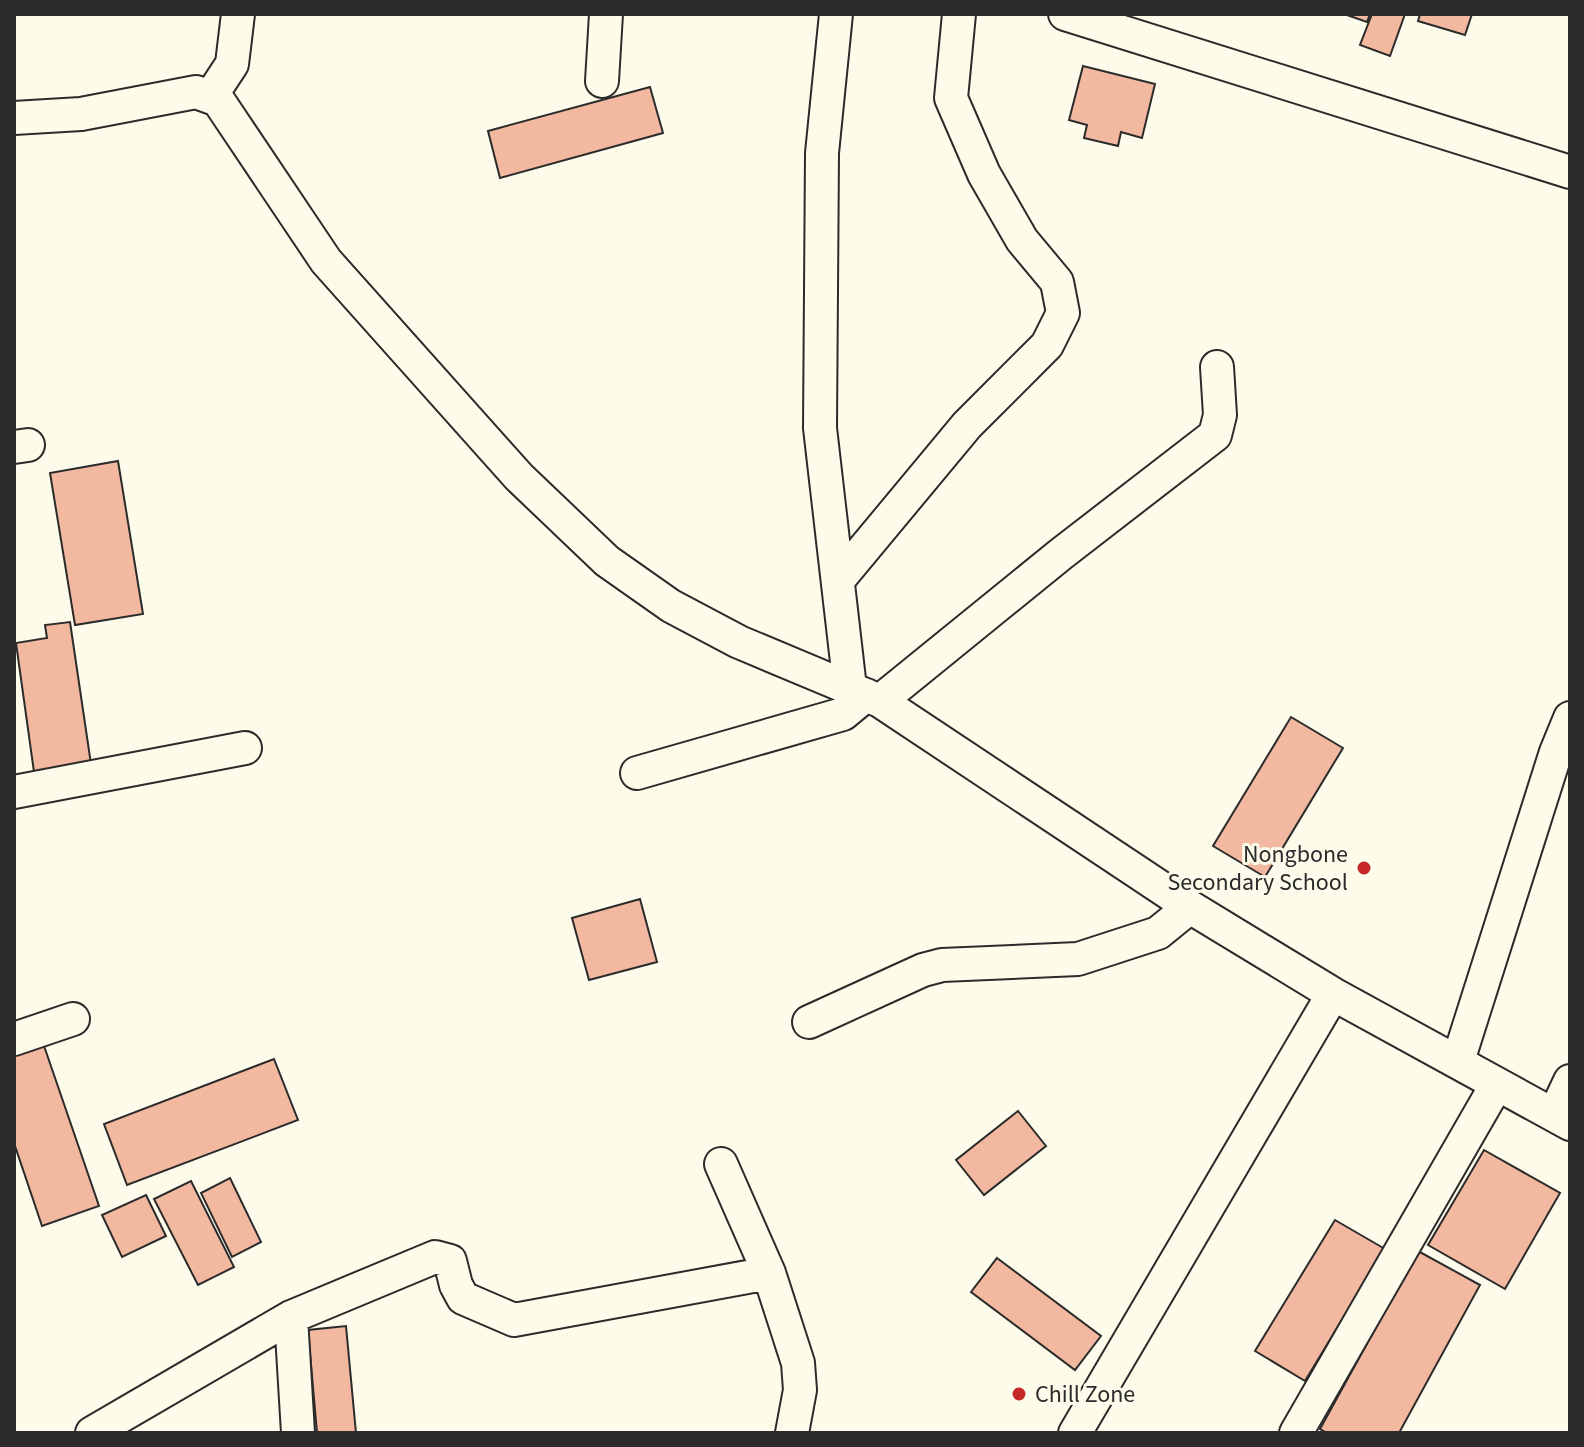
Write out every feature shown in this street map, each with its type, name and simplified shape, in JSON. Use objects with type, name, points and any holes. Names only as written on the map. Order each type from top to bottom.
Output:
[{"type":"street","points":[[211,96],[232,64],[238,14]]},
{"type":"street","points":[[602,81],[606,14]]},
{"type":"street","points":[[836,14],[822,153],[820,428],[839,579],[865,695]]},
{"type":"street","points":[[839,579],[967,425],[1047,345],[1063,313],[1057,282],[1022,240],[1007,214],[984,174],[951,98],[959,14]]},
{"type":"street","points":[[1065,14],[1570,172]]},
{"type":"street","points":[[14,118],[81,114],[185,93],[211,96],[226,109],[326,261],[519,477],[607,561],[671,606],[739,642],[865,695],[1190,907],[1333,994],[1562,1120],[1570,1081]]},
{"type":"street","points":[[637,773],[843,714],[1061,554],[1215,435],[1220,415],[1217,367]]},
{"type":"street","points":[[1458,1061],[1556,752],[1570,718]]},
{"type":"street","points":[[14,792],[245,748]]},
{"type":"street","points":[[809,1022],[923,970],[942,965],[1078,959],[1158,933],[1190,907]]},
{"type":"street","points":[[1075,1433],[1333,994]]},
{"type":"street","points":[[14,1039],[73,1019]]},
{"type":"street","points":[[1296,1433],[1497,1084]]},
{"type":"street","points":[[721,1164],[769,1273],[798,1363],[800,1390],[792,1433]]},
{"type":"street","points":[[92,1433],[291,1317],[435,1257],[450,1261],[463,1298],[514,1320],[769,1273]]},
{"type":"street","points":[[291,1317],[298,1433]]},
{"type":"building","points":[[1344,14],[1370,14],[1367,22]]},
{"type":"building","points":[[1372,14],[1405,14],[1390,56],[1360,45]]},
{"type":"building","points":[[1420,14],[1472,14],[1465,35],[1418,21]]},
{"type":"building","points":[[1083,66],[1155,84],[1142,138],[1121,132],[1118,146],[1084,138],[1087,125],[1069,120]]},
{"type":"building","points":[[650,87],[663,133],[500,178],[488,131]]},
{"type":"building","points":[[118,461],[143,614],[75,625],[50,473]]},
{"type":"building","points":[[70,622],[91,764],[34,772],[16,643],[47,638],[45,625]]},
{"type":"building","points":[[1291,717],[1343,748],[1265,877],[1213,846]]},
{"type":"building","points":[[640,899],[657,962],[589,980],[572,918]]},
{"type":"building","points":[[42,1040],[99,1206],[42,1226],[14,1143],[14,1049]]},
{"type":"building","points":[[274,1059],[298,1120],[127,1185],[104,1124]]},
{"type":"building","points":[[1018,1111],[1046,1146],[984,1195],[956,1160]]},
{"type":"building","points":[[1484,1150],[1560,1193],[1505,1289],[1428,1245]]},
{"type":"building","points":[[230,1178],[261,1242],[232,1257],[201,1193]]},
{"type":"building","points":[[191,1181],[234,1267],[198,1285],[154,1199]]},
{"type":"building","points":[[146,1195],[166,1236],[122,1257],[102,1215]]},
{"type":"building","points":[[1335,1220],[1385,1249],[1305,1381],[1255,1351]]},
{"type":"building","points":[[1418,1251],[1480,1285],[1399,1433],[1327,1433],[1320,1429]]},
{"type":"building","points":[[997,1258],[1101,1336],[1075,1370],[971,1292]]},
{"type":"building","points":[[346,1326],[356,1433],[317,1433],[308,1330]]},
{"type":"place","name":"Nongbone Secondary School","points":[[1364,868]]},
{"type":"place","name":"Chill Zone","points":[[1019,1394]]}]
